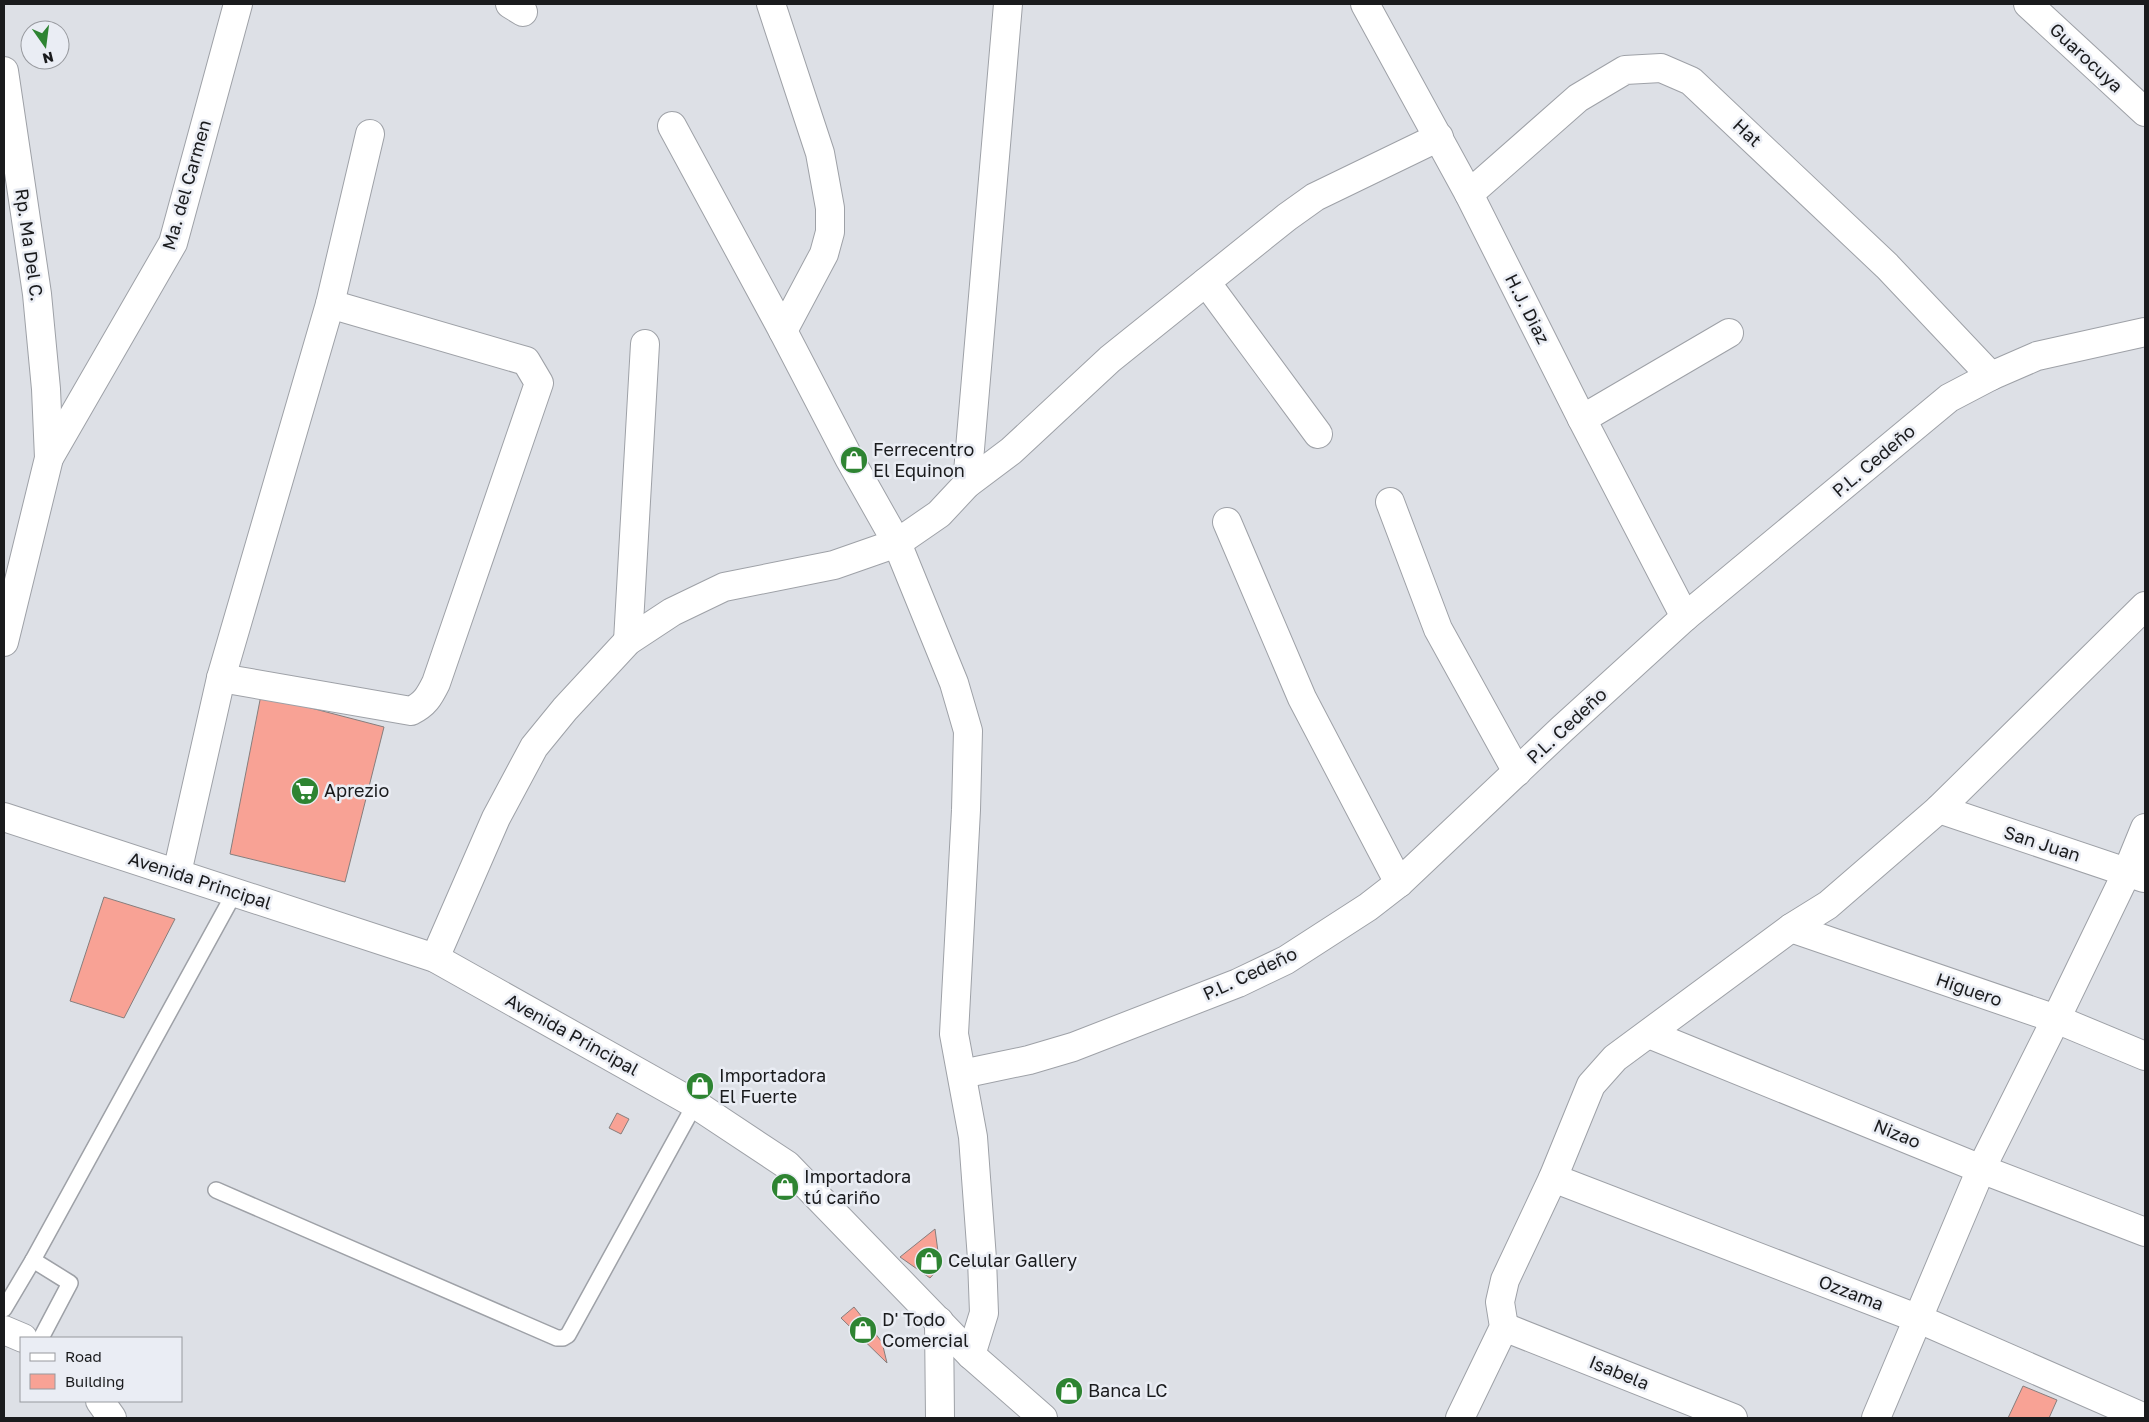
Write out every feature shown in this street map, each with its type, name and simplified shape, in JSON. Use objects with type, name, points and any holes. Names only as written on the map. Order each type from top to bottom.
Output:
[{"type":"street","name":"Ma. del Carmen","points":[[49,458],[173,243],[238,4]]},
{"type":"street","points":[[771,4],[820,153],[830,208],[830,232],[824,254],[783,331]]},
{"type":"street","points":[[967,484],[1008,4]]},
{"type":"street","name":"H.J. Diaz","points":[[1365,4],[1469,194],[1582,419],[1685,617]]},
{"type":"street","name":"Guarocuya","points":[[2028,4],[2145,112]]},
{"type":"street","name":"Hat","points":[[1469,194],[1578,98],[1625,70],[1661,68],[1692,81],[1887,266],[1991,376]]},
{"type":"street","name":"Rp. Ma Del C.","points":[[4,72],[37,294],[46,389],[49,458]]},
{"type":"street","points":[[672,126],[783,331],[849,458],[897,542],[954,684],[968,731],[966,810],[954,1034],[973,1138],[982,1258],[984,1313],[971,1355]]},
{"type":"street","points":[[177,874],[221,678],[330,304],[370,134]]},
{"type":"street","points":[[435,958],[496,818],[534,747],[565,709],[628,641],[672,612],[724,587],[834,565],[897,542],[939,514],[967,484],[1011,452],[1110,359],[1287,217],[1315,197],[1438,138]]},
{"type":"street","points":[[1206,282],[1318,434]]},
{"type":"street","points":[[221,678],[411,711],[428,700],[436,683],[539,383],[526,361],[330,304]]},
{"type":"street","name":"P.L. Cedeño","points":[[962,1074],[1029,1060],[1073,1047],[1238,983],[1286,960],[1368,908],[1399,883],[1685,617],[1949,398],[1991,376],[2038,356],[2145,332]]},
{"type":"street","points":[[1582,419],[1729,333]]},
{"type":"street","points":[[628,641],[645,344]]},
{"type":"street","points":[[4,642],[49,458]]},
{"type":"street","points":[[1390,502],[1438,629],[1517,772]]},
{"type":"street","points":[[1227,522],[1302,698],[1399,883]]},
{"type":"street","points":[[1460,1418],[1504,1327],[1500,1302],[1505,1280],[1553,1178],[1591,1085],[1615,1058],[1791,928],[1828,905],[1939,810],[2145,606]]},
{"type":"street","name":"San Juan","points":[[1939,810],[2136,876]]},
{"type":"street","name":"Avenida Principal","points":[[4,817],[435,958],[695,1104],[787,1165],[971,1355],[1042,1418]]},
{"type":"street","points":[[1876,1418],[1981,1169],[2056,1020],[2136,876],[2145,828]]},
{"type":"street","name":"Higuero","points":[[1791,928],[2056,1020],[2145,1056]]},
{"type":"street","name":"Nizao","points":[[1649,1034],[1981,1169],[2145,1232]]},
{"type":"street","name":"Ozzama","points":[[1553,1178],[1919,1319],[2145,1418]]},
{"type":"street","points":[[939,1321],[940,1418]]},
{"type":"street","name":"Isabela","points":[[1504,1327],[1734,1418]]},
{"type":"street","points":[[101,1402],[112,1418]]},
{"type":"lane","points":[[9,1330],[33,1260],[235,892]]},
{"type":"lane","points":[[216,1190],[556,1338],[563,1338],[568,1335],[695,1104]]},
{"type":"lane","points":[[33,1260],[70,1283],[42,1337]]},
{"type":"building","name":"Aprezio","points":[[261,695],[384,727],[345,882],[230,854]]},
{"type":"building","points":[[104,897],[175,919],[124,1018],[70,1001]]},
{"type":"building","points":[[617,1113],[629,1119],[621,1134],[609,1128]]},
{"type":"building","points":[[935,1229],[940,1267],[930,1278],[900,1257]]},
{"type":"building","name":"D' Todo Comercial","points":[[854,1307],[882,1342],[887,1363],[841,1318]]},
{"type":"building","name":"Banca LC","points":[[1071,1379],[1081,1390],[1066,1403],[1057,1392]]},
{"type":"building","points":[[2023,1386],[2057,1400],[2049,1418],[2008,1418]]},
{"type":"place","name":"Ferrecentro El Equinon","points":[[854,460]]},
{"type":"place","name":"Aprezio","points":[[305,791]]},
{"type":"place","name":"Importadora El Fuerte","points":[[700,1086]]},
{"type":"place","name":"Importadora tú cariño","points":[[785,1187]]},
{"type":"place","name":"Celular Gallery","points":[[929,1261]]},
{"type":"place","name":"D' Todo Comercial","points":[[863,1330]]},
{"type":"place","name":"Banca LC","points":[[1069,1391]]}]
